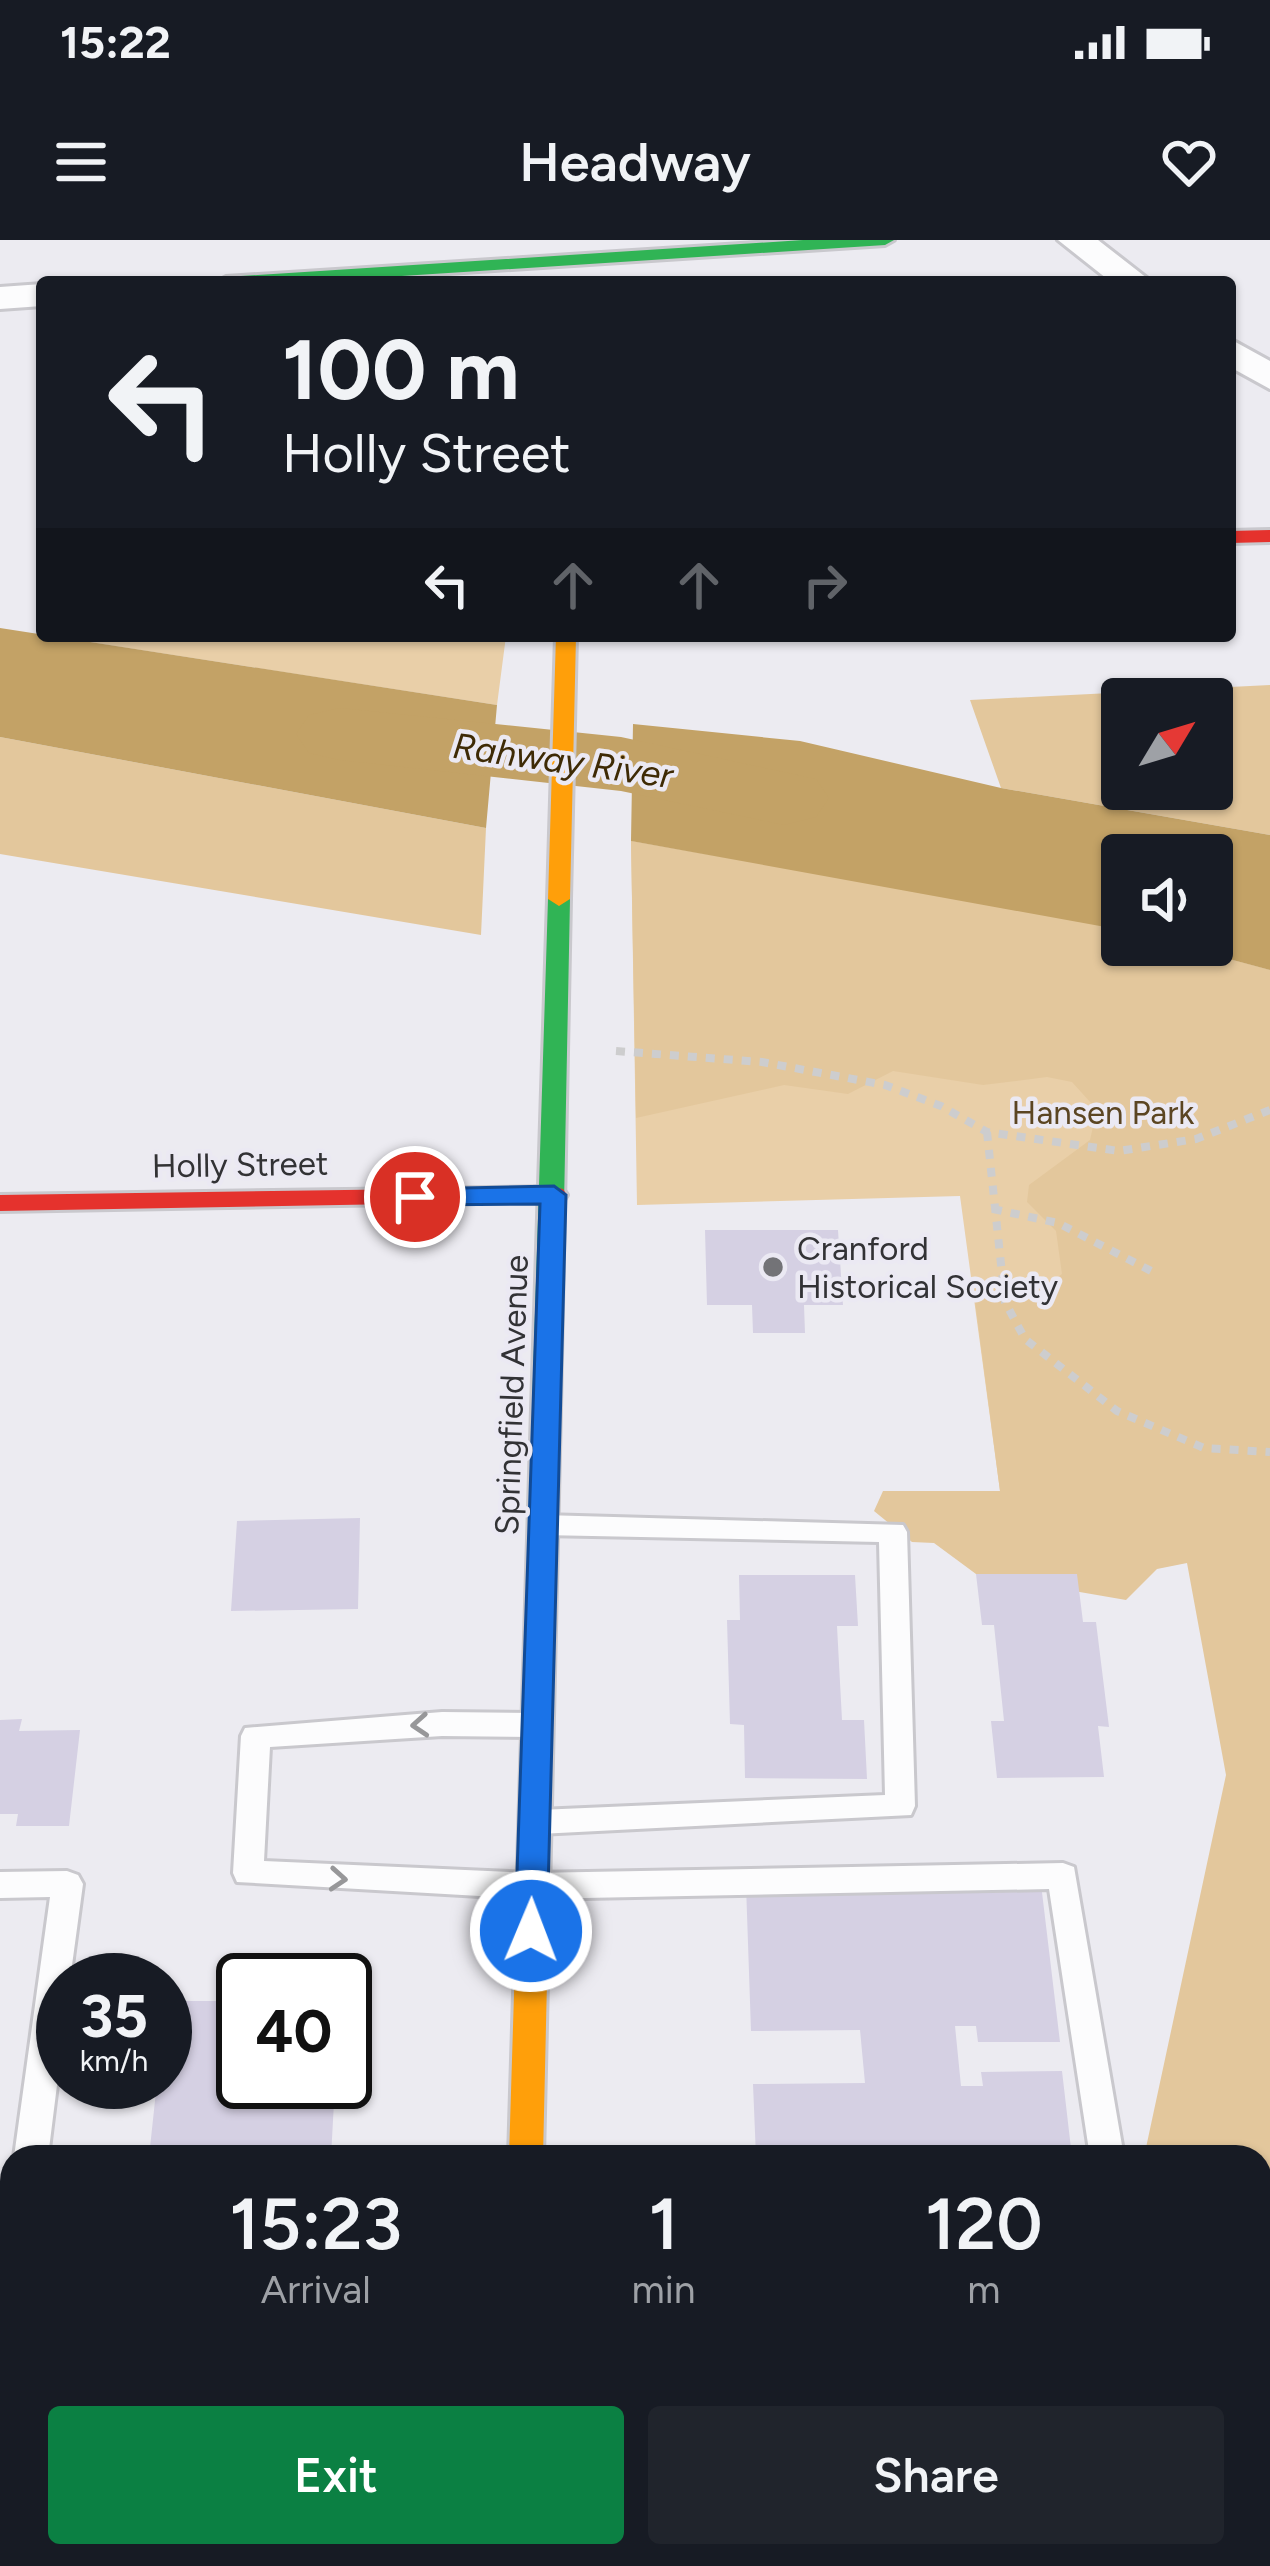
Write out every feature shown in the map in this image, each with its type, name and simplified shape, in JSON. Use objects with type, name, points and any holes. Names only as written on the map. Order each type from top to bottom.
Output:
[{"type":"street","points":[[324,276],[885,240]]},
{"type":"street","points":[[1075,240],[1126,276]]},
{"type":"street","points":[[0,298],[36,295]]},
{"type":"street","points":[[1236,354],[1270,378]]},
{"type":"street","points":[[1236,537],[1270,536]]},
{"type":"street","name":"Springfield Avenue","points":[[526,2145],[566,642]]},
{"type":"street","name":"Holly Street","points":[[0,1203],[554,1195]]},
{"type":"lane","points":[[534,1822],[900,1806],[893,1532],[543,1525]]},
{"type":"lane","points":[[537,1725],[442,1724],[256,1736],[248,1873],[532,1886],[1064,1876],[1105,2145]]},
{"type":"lane","points":[[0,1885],[67,1884],[33,2145]]},
{"type":"path","points":[[614,1050],[762,1062],[886,1085],[941,1106],[987,1132],[1119,1150],[1196,1139],[1270,1110]]},
{"type":"path","points":[[987,1132],[1006,1302],[1025,1339],[1117,1411],[1204,1448],[1270,1452]]},
{"type":"path","points":[[993,1209],[1036,1212],[1086,1230],[1155,1273]]},
{"type":"green space","points":[[89,642],[505,642],[497,705]]},
{"type":"green space","points":[[1270,685],[1270,835],[1127,810],[1233,810],[1233,687]]},
{"type":"green space","points":[[1101,693],[1101,805],[1001,788],[970,700]]},
{"type":"green space","points":[[0,737],[486,828],[481,935],[0,854]]},
{"type":"green space","name":"Hansen Park","points":[[631,841],[1101,926],[1101,966],[1233,966],[1233,960],[1270,970],[1000,1491],[960,1196],[637,1205]]},
{"type":"green space","name":"Hansen Park","points":[[631,841],[1101,924],[1101,966],[1233,966],[1233,960],[1270,970],[1270,2145],[1147,2145],[1226,1775],[1187,1563],[1157,1569],[1126,1600],[976,1574],[934,1543],[912,1542],[874,1511],[883,1491],[1000,1491],[974,1294],[1040,1289],[1062,1274],[1056,1231],[1027,1202],[1029,1185],[1090,1140],[1095,1118],[1091,1103],[1072,1082],[1047,1077],[983,1085],[893,1071],[848,1094],[784,1085],[636,1118]]},
{"type":"shaded area","points":[[0,628],[36,634],[36,642],[90,642],[497,705],[486,828],[0,737]]},
{"type":"shaded area","points":[[633,724],[800,741],[1001,788],[1101,805],[1101,810],[1127,810],[1270,835],[1270,970],[1233,960],[1233,834],[1101,834],[1101,926],[631,841]]},
{"type":"building","name":"Cranford Historical Society","points":[[705,1230],[838,1230],[843,1305],[804,1305],[805,1333],[753,1333],[752,1305],[707,1305]]},
{"type":"building","points":[[360,1518],[358,1609],[231,1611],[237,1521]]},
{"type":"building","points":[[976,1574],[1077,1574],[1083,1622],[1096,1622],[1109,1727],[1098,1726],[1104,1777],[997,1778],[991,1721],[1004,1721],[994,1625],[982,1625]]},
{"type":"building","points":[[739,1575],[855,1575],[858,1626],[837,1626],[842,1720],[864,1720],[867,1779],[745,1778],[744,1725],[730,1724],[727,1620],[740,1620]]},
{"type":"building","points":[[22,1719],[19,1731],[80,1730],[69,1826],[16,1826],[18,1814],[0,1814],[0,1720]]},
{"type":"building","points":[[1041,1884],[1060,2042],[978,2042],[976,2026],[955,2026],[961,2086],[983,2086],[981,2072],[1062,2071],[1071,2145],[756,2145],[753,2084],[865,2083],[860,2030],[751,2031],[746,1885]]},
{"type":"building","points":[[192,2001],[216,2001],[216,2109],[334,2109],[332,2145],[150,2145],[154,2109],[192,2109]]},
{"type":"waterway","name":"Rahway River","points":[[340,734],[621,764],[784,798]]},
{"type":"traffic: fast","points":[[320,276],[885,240]]},
{"type":"traffic: fast","points":[[546,1409],[559,899]]},
{"type":"traffic: slow","points":[[559,899],[566,642]]},
{"type":"traffic: slow","points":[[526,2145],[546,1409]]},
{"type":"traffic: jam","points":[[1236,537],[1270,536]]},
{"type":"traffic: jam","points":[[0,1203],[554,1195]]},
{"type":"place","name":"Cranford Historical Society","points":[[773,1267]]},
{"type":"route","points":[[415,1197],[554,1195],[531,1931]]}]
